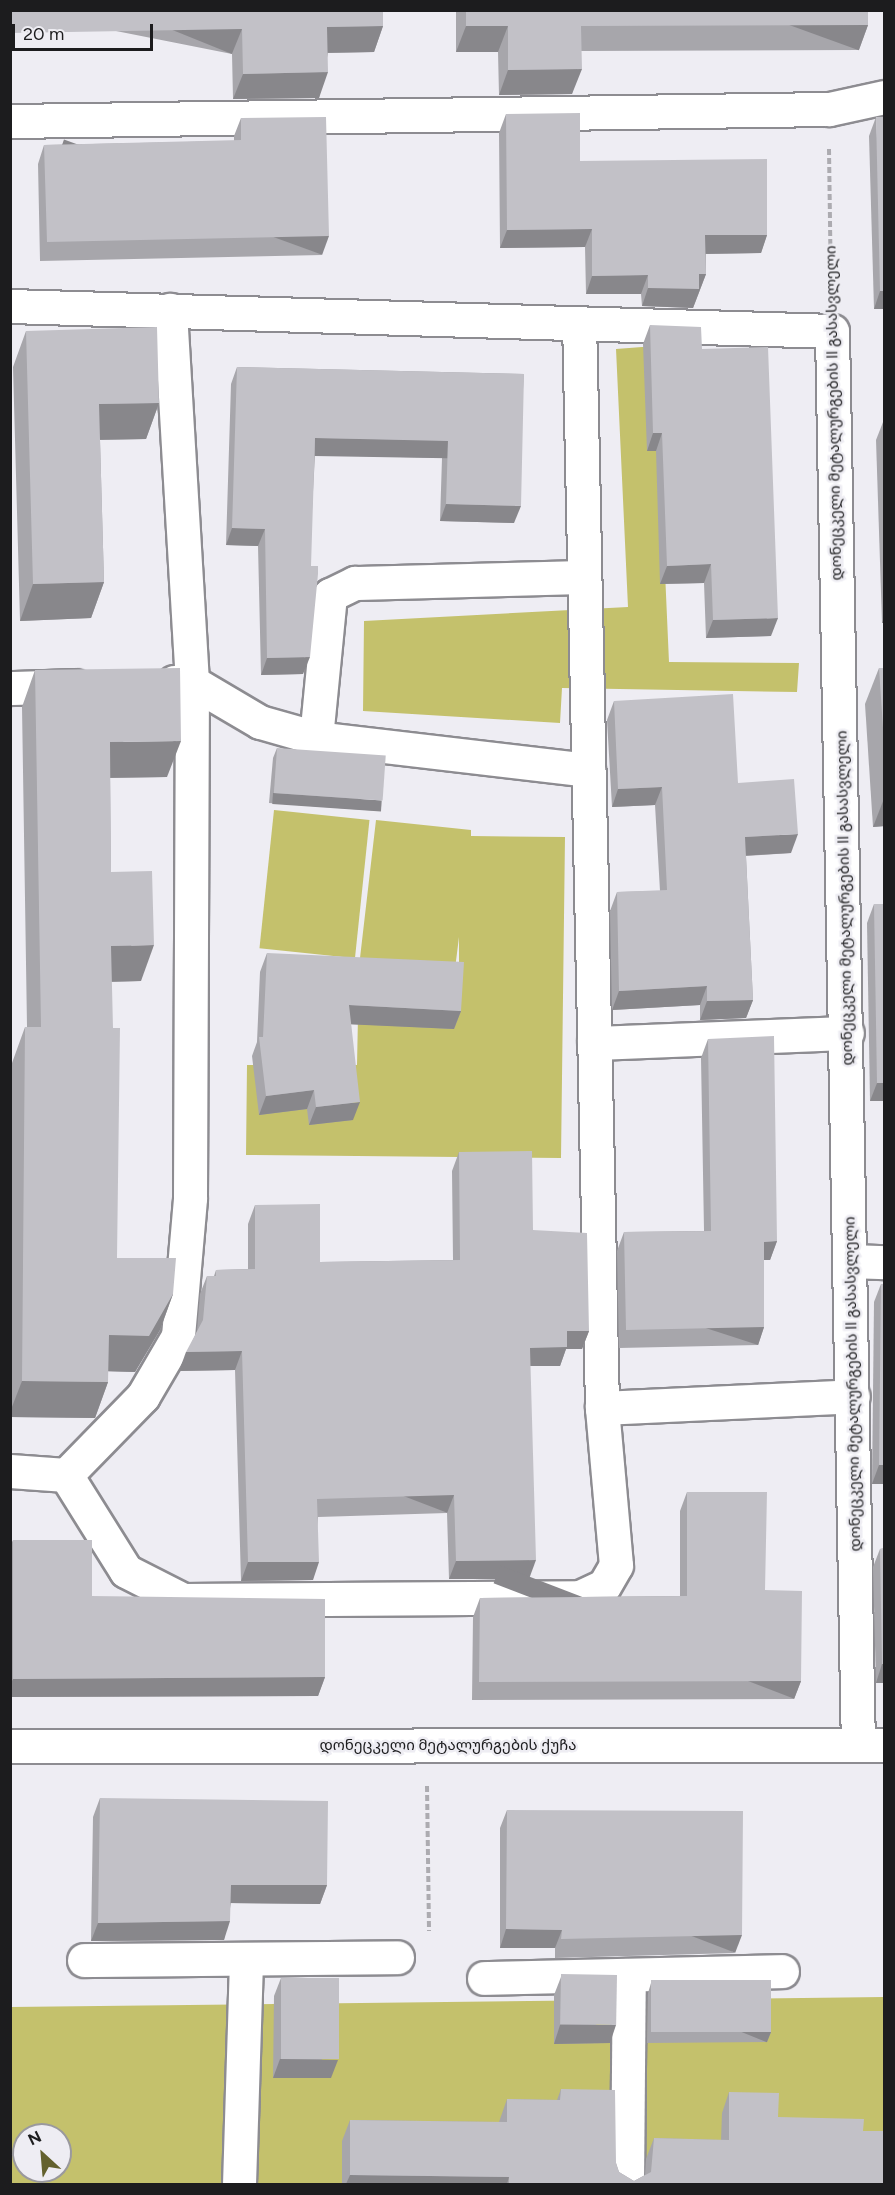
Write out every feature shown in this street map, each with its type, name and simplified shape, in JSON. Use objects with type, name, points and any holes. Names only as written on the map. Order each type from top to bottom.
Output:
[{"type":"street","points":[[10,121],[829,109],[885,98]]},
{"type":"street","points":[[10,306],[832,331]]},
{"type":"street","points":[[10,1471],[66,1474],[143,1396],[178,1336],[190,1198],[192,682],[171,310]]},
{"type":"street","points":[[66,1474],[126,1571],[183,1600],[580,1597],[604,1586],[616,1565],[602,1408],[579,323]]},
{"type":"street","name":"დონეცკელი მეტალურგების II გასასვლელი","points":[[832,331],[848,1033],[853,1396],[870,1549],[871,1745]]},
{"type":"street","points":[[316,738],[330,595],[355,583],[584,577]]},
{"type":"street","points":[[147,683],[192,682],[260,722],[316,738],[588,770]]},
{"type":"street","points":[[10,688],[113,684]]},
{"type":"street","points":[[594,1043],[848,1033]]},
{"type":"street","points":[[851,1262],[885,1262]]},
{"type":"street","points":[[602,1408],[853,1396]]},
{"type":"street","name":"დონეცკელი მეტალურგების ქუჩა","points":[[10,1746],[871,1745]]},
{"type":"street","points":[[84,1960],[397,1957]]},
{"type":"street","points":[[239,2184],[246,1959]]},
{"type":"street","points":[[484,1978],[782,1971]]},
{"type":"street","points":[[627,2184],[629,1975]]},
{"type":"path","name":"დონეცკელი მეტალურგების II გასასვლელი","points":[[829,109],[832,331]]},
{"type":"path","points":[[397,1957],[429,1957],[427,1746]]},
{"type":"shaded area","points":[[655,346],[669,662],[799,663],[797,692],[562,688],[560,723],[363,711],[364,621],[628,607],[616,349]]},
{"type":"shaded area","points":[[274,810],[369,820],[355,958],[259,948]]},
{"type":"shaded area","points":[[376,820],[471,830],[471,836],[565,837],[561,1158],[246,1155],[247,1065],[357,1065],[358,1016],[459,1016],[459,937],[455,969],[360,958]]},
{"type":"shaded area","points":[[884,1997],[884,2184],[11,2184],[10,2007]]},
{"type":"building","points":[[10,10],[383,10],[383,26],[327,27],[328,72],[243,74],[242,29],[10,33]]},
{"type":"building","points":[[466,10],[868,10],[868,25],[581,26],[582,69],[508,70],[508,26],[466,26]]},
{"type":"building","points":[[580,113],[580,161],[767,159],[767,235],[705,235],[706,274],[699,274],[699,289],[648,288],[648,275],[592,276],[592,229],[507,230],[506,114]]},
{"type":"building","points":[[326,117],[329,236],[47,242],[44,145],[241,140],[241,118]]},
{"type":"building","points":[[876,117],[885,117],[885,291],[880,291]]},
{"type":"building","points":[[650,325],[701,327],[702,349],[768,347],[778,618],[713,620],[711,564],[667,566],[662,433],[653,433]]},
{"type":"building","points":[[157,327],[159,403],[99,404],[104,582],[33,584],[26,331]]},
{"type":"building","points":[[237,367],[524,374],[521,506],[446,504],[448,441],[315,438],[311,566],[318,566],[318,574],[310,657],[267,658],[265,529],[232,528]]},
{"type":"building","points":[[180,668],[181,741],[110,742],[111,872],[152,871],[154,945],[111,946],[113,1028],[120,1028],[117,1258],[176,1258],[173,1294],[149,1336],[109,1335],[108,1382],[22,1381],[25,1027],[41,1027],[35,670]]},
{"type":"building","points":[[879,668],[885,668],[885,758]]},
{"type":"building","points":[[733,694],[738,783],[794,779],[798,834],[745,837],[753,1000],[707,1001],[707,986],[619,991],[617,892],[667,890],[662,787],[618,789],[614,701]]},
{"type":"building","points":[[277,748],[386,756],[383,800],[274,793]]},
{"type":"building","points":[[874,904],[885,904],[885,1083],[877,1083]]},
{"type":"building","points":[[267,953],[464,962],[461,1011],[349,1005],[360,1102],[316,1107],[314,1090],[266,1096],[259,1037],[263,1037]]},
{"type":"building","points":[[774,1036],[777,1241],[764,1242],[764,1327],[626,1330],[624,1232],[711,1231],[708,1039]]},
{"type":"building","points":[[532,1151],[533,1230],[587,1233],[589,1331],[567,1331],[567,1347],[530,1348],[536,1560],[456,1561],[454,1495],[317,1499],[319,1562],[248,1562],[242,1351],[186,1352],[203,1320],[207,1276],[216,1276],[216,1270],[255,1269],[255,1205],[320,1204],[320,1262],[460,1260],[459,1152]]},
{"type":"building","points":[[881,1284],[885,1284],[885,1465],[879,1465]]},
{"type":"building","points":[[687,1492],[767,1492],[765,1590],[802,1591],[801,1681],[479,1682],[480,1598],[687,1596]]},
{"type":"building","points":[[13,1540],[92,1540],[92,1596],[325,1599],[325,1677],[13,1679]]},
{"type":"building","points":[[885,1548],[885,1664],[882,1664],[880,1549]]},
{"type":"building","points":[[100,1798],[328,1801],[327,1885],[231,1885],[230,1921],[98,1923]]},
{"type":"building","points":[[507,1810],[743,1811],[742,1935],[561,1939],[562,1930],[506,1929]]},
{"type":"building","points":[[561,1974],[617,1975],[616,2025],[560,2024]]},
{"type":"building","points":[[281,1978],[339,1978],[339,2059],[281,2059]]},
{"type":"building","points":[[651,1980],[771,1980],[771,2032],[651,2032]]},
{"type":"building","points":[[561,2089],[615,2090],[616,2163],[619,2172],[634,2181],[651,2172],[654,2138],[729,2140],[729,2092],[779,2093],[778,2117],[864,2119],[863,2131],[885,2131],[885,2184],[509,2184],[509,2177],[350,2175],[350,2120],[507,2122],[507,2099],[560,2100]]}]
